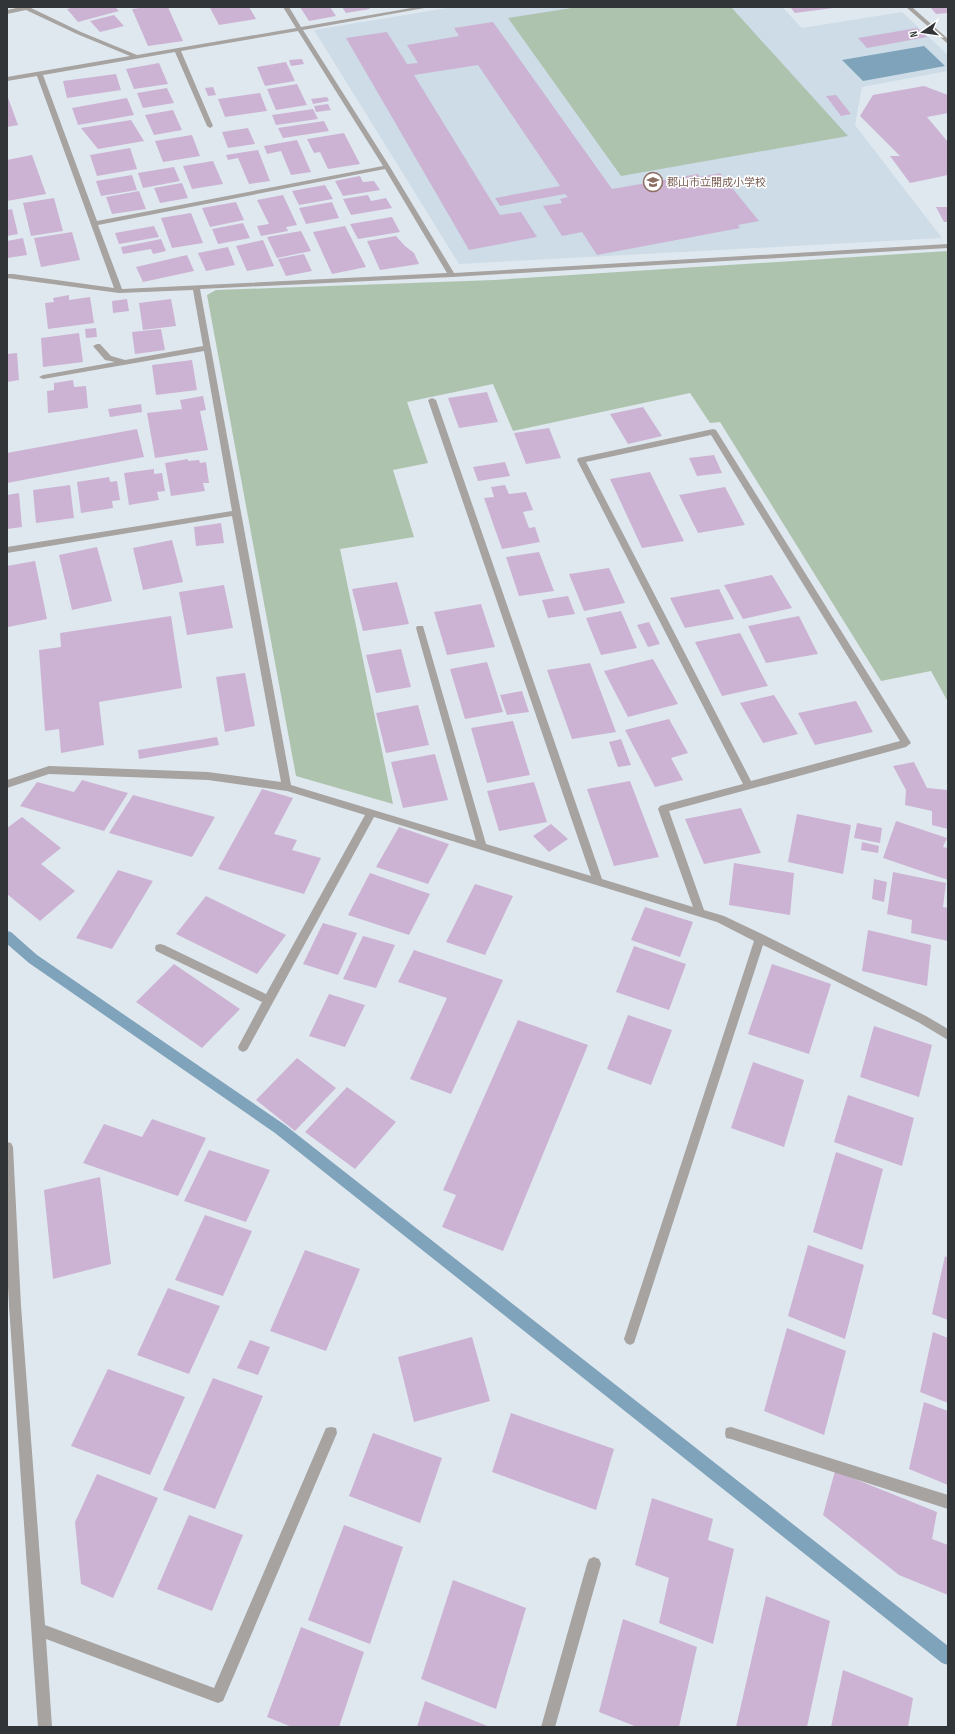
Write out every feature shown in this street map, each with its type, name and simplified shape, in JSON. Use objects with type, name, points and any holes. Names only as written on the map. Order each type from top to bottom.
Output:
[{"type":"street","points":[[286,7],[387,167],[452,275]]},
{"type":"street","points":[[7,79],[427,7]]},
{"type":"street","points":[[909,7],[948,42]]},
{"type":"street","points":[[7,12],[25,8],[79,33],[135,56]]},
{"type":"street","points":[[177,49],[210,126]]},
{"type":"street","points":[[39,73],[118,291]]},
{"type":"street","points":[[94,224],[387,167]]},
{"type":"street","points":[[7,276],[118,291],[452,275],[948,246]]},
{"type":"street","points":[[196,287],[287,787]]},
{"type":"street","points":[[97,346],[108,358],[127,362]]},
{"type":"street","points":[[43,377],[207,348]]},
{"type":"street","points":[[432,400],[598,882]]},
{"type":"street","points":[[700,912],[663,809],[749,786],[906,743],[713,432],[581,460],[749,786]]},
{"type":"street","points":[[7,550],[236,513]]},
{"type":"street","points":[[420,628],[482,846]]},
{"type":"street","points":[[7,784],[49,770],[208,776],[287,787],[720,919],[922,1019],[948,1034]]},
{"type":"street","points":[[243,1047],[371,813]]},
{"type":"street","points":[[630,1340],[760,938]]},
{"type":"street","points":[[160,948],[268,1000]]},
{"type":"street","points":[[7,1148],[11,1308],[45,1727]]},
{"type":"street","points":[[38,1629],[218,1696],[331,1433]]},
{"type":"street","points":[[732,1433],[948,1502]]},
{"type":"street","points":[[548,1727],[594,1564]]},
{"type":"shaded area","name":"郡山市立開成小学校","points":[[453,7],[782,7],[802,28],[902,12],[948,55],[948,71],[862,87],[855,125],[942,238],[459,264],[314,30]]},
{"type":"green space","points":[[578,7],[731,7],[848,136],[621,176],[508,18]]},
{"type":"green space","points":[[948,251],[948,702],[931,671],[881,681],[720,422],[710,423],[690,393],[513,431],[493,384],[407,402],[428,463],[393,470],[414,537],[340,549],[393,804],[296,776],[207,295],[216,290],[494,280]]},
{"type":"water","points":[[924,46],[945,66],[863,81],[842,60]]},
{"type":"building","points":[[75,7],[115,7],[119,11],[78,22],[67,9]]},
{"type":"building","points":[[168,7],[183,41],[148,46],[132,9]]},
{"type":"building","points":[[249,7],[256,19],[219,25],[210,8]]},
{"type":"building","points":[[300,7],[330,7],[336,16],[309,21]]},
{"type":"building","points":[[342,7],[368,7],[370,9],[346,13]]},
{"type":"building","points":[[790,7],[833,7],[833,8],[795,13]]},
{"type":"building","points":[[930,7],[948,7],[948,13],[936,14]]},
{"type":"building","points":[[114,15],[124,26],[100,32],[90,21]]},
{"type":"building","points":[[493,22],[612,189],[698,174],[700,177],[720,173],[759,221],[738,225],[740,228],[597,255],[582,232],[562,236],[543,206],[562,203],[560,199],[568,197],[565,194],[500,206],[495,198],[560,186],[478,65],[414,75],[500,215],[521,212],[537,237],[469,250],[346,38],[387,32],[407,64],[418,63],[407,45],[459,36],[454,28]]},
{"type":"building","points":[[917,28],[927,37],[867,48],[858,38]]},
{"type":"building","points":[[302,59],[304,64],[291,66],[289,60]]},
{"type":"building","points":[[286,62],[295,81],[265,86],[257,67]]},
{"type":"building","points":[[159,63],[168,84],[134,89],[126,69]]},
{"type":"building","points":[[116,74],[121,90],[67,98],[63,81]]},
{"type":"building","points":[[297,84],[307,105],[276,110],[267,89]]},
{"type":"building","points":[[924,86],[948,95],[948,113],[927,117],[948,142],[948,175],[910,183],[890,156],[900,156],[860,116],[873,95]]},
{"type":"building","points":[[213,87],[216,95],[208,96],[205,88]]},
{"type":"building","points":[[167,88],[174,103],[143,108],[137,93]]},
{"type":"building","points":[[260,93],[267,111],[225,117],[218,99]]},
{"type":"building","points":[[7,95],[18,125],[7,127]]},
{"type":"building","points":[[836,95],[851,114],[841,116],[826,96]]},
{"type":"building","points":[[327,97],[329,101],[313,104],[311,99]]},
{"type":"building","points":[[127,98],[134,115],[78,125],[72,108]]},
{"type":"building","points":[[328,104],[331,110],[316,112],[314,106]]},
{"type":"building","points":[[313,109],[318,119],[276,125],[272,115]]},
{"type":"building","points":[[173,110],[182,130],[154,135],[145,115]]},
{"type":"building","points":[[131,120],[144,141],[98,149],[81,128]]},
{"type":"building","points":[[324,121],[329,131],[283,138],[278,128]]},
{"type":"building","points":[[248,128],[255,144],[228,148],[222,132]]},
{"type":"building","points":[[344,133],[360,164],[328,169],[320,152],[314,153],[307,139]]},
{"type":"building","points":[[192,135],[200,156],[163,162],[155,141]]},
{"type":"building","points":[[297,140],[311,172],[291,175],[281,151],[267,154],[264,146]]},
{"type":"building","points":[[130,148],[137,169],[97,176],[90,155]]},
{"type":"building","points":[[258,150],[270,181],[249,184],[238,158],[228,160],[226,155]]},
{"type":"building","points":[[32,155],[46,194],[7,201],[7,160]]},
{"type":"building","points":[[213,161],[223,184],[192,189],[183,166]]},
{"type":"building","points":[[174,167],[180,181],[143,188],[138,173]]},
{"type":"building","points":[[132,175],[137,190],[101,196],[96,181]]},
{"type":"building","points":[[360,176],[363,182],[374,181],[380,190],[343,196],[335,181]]},
{"type":"building","points":[[182,183],[188,198],[160,203],[154,188]]},
{"type":"building","points":[[325,185],[333,199],[299,205],[292,191]]},
{"type":"building","points":[[139,191],[146,209],[112,214],[106,197]]},
{"type":"building","points":[[283,195],[297,225],[286,227],[288,231],[261,236],[257,226],[269,224],[257,200]]},
{"type":"building","points":[[368,195],[371,201],[386,198],[392,208],[351,215],[343,199]]},
{"type":"building","points":[[54,198],[63,231],[31,236],[23,203]]},
{"type":"building","points":[[236,202],[244,220],[210,227],[202,208]]},
{"type":"building","points":[[332,202],[339,218],[306,224],[299,208]]},
{"type":"building","points":[[936,207],[948,207],[948,222],[944,222]]},
{"type":"building","points":[[12,209],[18,234],[7,236],[7,210]]},
{"type":"building","points":[[191,213],[203,243],[172,248],[161,218]]},
{"type":"building","points":[[392,217],[400,232],[358,239],[350,224]]},
{"type":"building","points":[[243,223],[250,238],[218,244],[212,229]]},
{"type":"building","points":[[154,226],[159,237],[119,244],[115,233]]},
{"type":"building","points":[[345,226],[366,267],[332,274],[313,232]]},
{"type":"building","points":[[301,231],[311,251],[277,258],[267,237]]},
{"type":"building","points":[[72,232],[80,260],[41,267],[34,238]]},
{"type":"building","points":[[396,236],[414,253],[419,264],[380,270],[367,241]]},
{"type":"building","points":[[23,238],[27,255],[7,258],[7,241]]},
{"type":"building","points":[[161,239],[166,251],[153,254],[151,249],[123,254],[121,247]]},
{"type":"building","points":[[263,240],[274,266],[247,271],[236,246]]},
{"type":"building","points":[[228,247],[235,265],[206,271],[198,253]]},
{"type":"building","points":[[304,254],[312,271],[286,276],[278,259]]},
{"type":"building","points":[[187,255],[194,271],[143,282],[136,267]]},
{"type":"building","points":[[69,295],[69,300],[90,297],[94,323],[48,329],[45,303],[54,302],[53,298]]},
{"type":"building","points":[[127,299],[129,311],[113,313],[112,301]]},
{"type":"building","points":[[171,299],[176,326],[143,330],[139,303]]},
{"type":"building","points":[[96,328],[97,337],[86,338],[85,329]]},
{"type":"building","points":[[161,329],[165,350],[135,354],[132,332]]},
{"type":"building","points":[[79,333],[83,362],[43,367],[41,338]]},
{"type":"building","points":[[17,353],[19,380],[7,382],[7,354]]},
{"type":"building","points":[[192,360],[197,390],[156,395],[152,365]]},
{"type":"building","points":[[73,380],[74,387],[86,386],[88,408],[48,413],[47,391],[54,390],[54,383]]},
{"type":"building","points":[[487,392],[498,422],[459,428],[448,398]]},
{"type":"building","points":[[203,396],[206,410],[200,411],[208,450],[155,458],[147,413],[182,409],[180,400]]},
{"type":"building","points":[[141,404],[142,412],[110,417],[108,409]]},
{"type":"building","points":[[643,407],[662,436],[628,444],[610,414]]},
{"type":"building","points":[[549,428],[561,458],[526,464],[514,433]]},
{"type":"building","points":[[137,429],[144,457],[7,483],[7,453]]},
{"type":"building","points":[[714,455],[722,473],[697,476],[689,458]]},
{"type":"building","points":[[188,459],[188,461],[199,460],[200,463],[206,462],[209,483],[203,483],[205,491],[171,496],[165,463]]},
{"type":"building","points":[[505,462],[510,476],[478,481],[473,467]]},
{"type":"building","points":[[154,469],[154,474],[162,473],[165,491],[157,492],[159,500],[129,505],[124,473]]},
{"type":"building","points":[[650,472],[684,541],[642,548],[610,479]]},
{"type":"building","points":[[109,477],[110,482],[117,481],[120,500],[112,501],[113,508],[81,513],[77,482]]},
{"type":"building","points":[[70,485],[74,518],[36,523],[33,490]]},
{"type":"building","points":[[505,485],[509,494],[526,492],[533,510],[523,512],[529,528],[535,527],[540,542],[502,549],[484,498],[494,497],[491,487]]},
{"type":"building","points":[[725,487],[745,525],[698,533],[679,495]]},
{"type":"building","points":[[19,493],[22,527],[7,529],[7,495]]},
{"type":"building","points":[[221,523],[224,543],[196,546],[194,527]]},
{"type":"building","points":[[172,540],[183,582],[143,590],[133,548]]},
{"type":"building","points":[[97,547],[112,601],[72,610],[59,555]]},
{"type":"building","points":[[539,552],[554,591],[519,596],[506,557]]},
{"type":"building","points":[[35,561],[47,619],[8,627],[7,566]]},
{"type":"building","points":[[609,568],[625,603],[584,611],[569,574]]},
{"type":"building","points":[[772,575],[792,608],[743,619],[724,585]]},
{"type":"building","points":[[397,582],[409,624],[363,631],[352,589]]},
{"type":"building","points":[[224,585],[233,628],[187,635],[179,592]]},
{"type":"building","points":[[719,589],[734,619],[685,628],[670,598]]},
{"type":"building","points":[[568,596],[575,614],[548,618],[542,600]]},
{"type":"building","points":[[481,604],[495,647],[447,655],[434,612]]},
{"type":"building","points":[[621,611],[637,648],[601,655],[586,618]]},
{"type":"building","points":[[171,616],[182,688],[99,702],[104,745],[61,753],[59,729],[45,731],[39,650],[61,647],[60,633]]},
{"type":"building","points":[[799,616],[818,654],[766,663],[748,626]]},
{"type":"building","points":[[649,622],[660,644],[648,647],[637,625]]},
{"type":"building","points":[[740,633],[768,686],[722,696],[695,642]]},
{"type":"building","points":[[401,649],[411,687],[376,693],[366,655]]},
{"type":"building","points":[[653,659],[678,704],[628,717],[604,671]]},
{"type":"building","points":[[487,662],[503,712],[465,719],[450,669]]},
{"type":"building","points":[[590,663],[616,732],[572,739],[547,670]]},
{"type":"building","points":[[245,673],[255,726],[225,732],[216,677]]},
{"type":"building","points":[[522,691],[529,712],[507,715],[500,695]]},
{"type":"building","points":[[774,695],[798,734],[763,743],[740,703]]},
{"type":"building","points":[[856,701],[873,732],[815,745],[798,713]]},
{"type":"building","points":[[418,705],[429,745],[386,753],[376,713]]},
{"type":"building","points":[[669,719],[688,753],[671,758],[683,780],[655,787],[625,730]]},
{"type":"building","points":[[513,721],[530,775],[487,783],[471,728]]},
{"type":"building","points":[[217,737],[219,745],[139,759],[138,750]]},
{"type":"building","points":[[621,739],[631,765],[618,767],[609,742]]},
{"type":"building","points":[[435,754],[448,800],[403,808],[391,762]]},
{"type":"building","points":[[914,762],[927,788],[948,790],[948,829],[932,825],[932,811],[905,805],[906,790],[893,766]]},
{"type":"building","points":[[82,780],[128,793],[104,831],[20,806],[37,782],[74,792]]},
{"type":"building","points":[[630,781],[659,857],[614,866],[587,789]]},
{"type":"building","points":[[534,782],[547,822],[499,831],[487,791]]},
{"type":"building","points":[[262,789],[293,798],[274,834],[297,840],[292,850],[321,858],[304,894],[218,869]]},
{"type":"building","points":[[133,795],[215,817],[192,857],[109,833]]},
{"type":"building","points":[[741,808],[761,853],[704,864],[685,819]]},
{"type":"building","points":[[797,814],[851,825],[843,874],[788,862]]},
{"type":"building","points":[[22,817],[61,848],[41,864],[75,891],[40,921],[7,894],[7,828]]},
{"type":"building","points":[[896,821],[947,838],[943,847],[948,848],[948,880],[883,858]]},
{"type":"building","points":[[857,823],[882,828],[880,843],[854,838]]},
{"type":"building","points":[[551,824],[568,839],[549,852],[533,836]]},
{"type":"building","points":[[399,827],[449,844],[428,884],[376,867]]},
{"type":"building","points":[[862,842],[879,846],[878,853],[861,850]]},
{"type":"building","points":[[734,863],[794,873],[790,915],[729,905]]},
{"type":"building","points":[[118,870],[153,881],[112,949],[76,938]]},
{"type":"building","points":[[893,872],[946,883],[943,907],[948,908],[948,941],[911,933],[912,920],[887,914]]},
{"type":"building","points":[[370,873],[430,894],[409,935],[348,915]]},
{"type":"building","points":[[874,879],[887,882],[884,902],[872,899]]},
{"type":"building","points":[[475,884],[513,896],[485,955],[446,942]]},
{"type":"building","points":[[206,896],[286,935],[257,974],[176,934]]},
{"type":"building","points":[[645,907],[693,922],[680,957],[631,940]]},
{"type":"building","points":[[323,923],[357,933],[338,975],[303,964]]},
{"type":"building","points":[[868,930],[931,945],[927,986],[862,971]]},
{"type":"building","points":[[363,936],[395,945],[376,988],[343,979]]},
{"type":"building","points":[[634,946],[686,964],[669,1010],[616,992]]},
{"type":"building","points":[[414,950],[503,980],[451,1094],[410,1079],[447,998],[398,982]]},
{"type":"building","points":[[174,964],[240,1009],[202,1048],[136,1002]]},
{"type":"building","points":[[772,964],[831,984],[809,1054],[748,1034]]},
{"type":"building","points":[[329,994],[365,1005],[345,1047],[309,1036]]},
{"type":"building","points":[[628,1015],[672,1030],[651,1085],[607,1069]]},
{"type":"building","points":[[518,1020],[588,1045],[503,1251],[442,1227],[456,1195],[443,1190]]},
{"type":"building","points":[[874,1026],[932,1045],[919,1097],[860,1077]]},
{"type":"building","points":[[297,1058],[336,1088],[295,1131],[256,1100]]},
{"type":"building","points":[[753,1062],[804,1080],[784,1147],[731,1128]]},
{"type":"building","points":[[347,1087],[396,1122],[355,1169],[305,1132]]},
{"type":"building","points":[[848,1095],[914,1118],[902,1166],[834,1142]]},
{"type":"building","points":[[152,1119],[206,1138],[178,1196],[83,1163],[104,1124],[142,1137]]},
{"type":"building","points":[[209,1150],[270,1170],[246,1222],[184,1201]]},
{"type":"building","points":[[836,1152],[883,1169],[862,1250],[813,1232]]},
{"type":"building","points":[[100,1177],[111,1264],[53,1279],[44,1190]]},
{"type":"building","points":[[205,1215],[252,1231],[223,1296],[175,1280]]},
{"type":"building","points":[[808,1245],[864,1265],[845,1339],[788,1316]]},
{"type":"building","points":[[305,1250],[360,1269],[326,1351],[270,1331]]},
{"type":"building","points":[[945,1256],[948,1258],[948,1320],[932,1314]]},
{"type":"building","points":[[168,1288],[220,1306],[189,1374],[137,1355]]},
{"type":"building","points":[[787,1328],[846,1351],[824,1435],[764,1411]]},
{"type":"building","points":[[933,1332],[948,1338],[948,1403],[920,1392]]},
{"type":"building","points":[[472,1337],[490,1401],[414,1422],[398,1357]]},
{"type":"building","points":[[250,1340],[270,1347],[258,1375],[237,1368]]},
{"type":"building","points":[[108,1369],[185,1397],[150,1475],[71,1446]]},
{"type":"building","points":[[213,1378],[263,1396],[215,1509],[163,1490]]},
{"type":"building","points":[[924,1402],[948,1411],[948,1485],[909,1469]]},
{"type":"building","points":[[511,1413],[614,1449],[596,1510],[492,1472]]},
{"type":"building","points":[[373,1433],[442,1458],[420,1523],[349,1496]]},
{"type":"building","points":[[835,1471],[937,1512],[932,1539],[948,1545],[948,1595],[899,1575],[823,1515]]},
{"type":"building","points":[[97,1474],[158,1498],[113,1598],[81,1584],[75,1522]]},
{"type":"building","points":[[652,1498],[713,1519],[708,1540],[734,1549],[713,1644],[659,1623],[669,1578],[635,1565]]},
{"type":"building","points":[[189,1515],[243,1535],[212,1611],[157,1589]]},
{"type":"building","points":[[344,1525],[403,1547],[370,1644],[308,1620]]},
{"type":"building","points":[[453,1580],[526,1608],[496,1709],[421,1679]]},
{"type":"building","points":[[766,1596],[830,1621],[807,1727],[736,1727]]},
{"type":"building","points":[[623,1619],[697,1647],[679,1727],[637,1727],[599,1712]]},
{"type":"building","points":[[301,1627],[364,1652],[339,1727],[292,1727],[267,1717]]},
{"type":"building","points":[[843,1670],[913,1698],[908,1727],[831,1727]]},
{"type":"building","points":[[425,1701],[490,1727],[417,1727]]},
{"type":"waterway","points":[[7,936],[33,959],[280,1129],[948,1657]]},
{"type":"place","name":"郡山市立開成小学校","points":[[653,182]]}]
